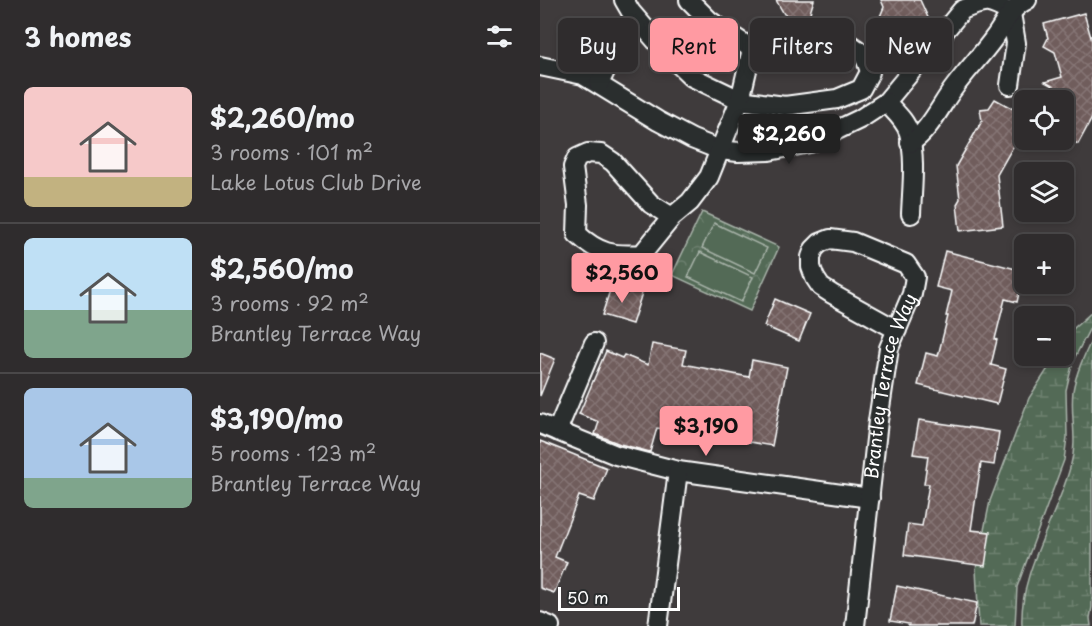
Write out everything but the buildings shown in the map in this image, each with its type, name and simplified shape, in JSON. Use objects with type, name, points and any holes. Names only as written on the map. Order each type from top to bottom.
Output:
[{"type":"street","points":[[624,0],[640,23],[692,78],[740,100],[785,106],[837,99],[861,89],[870,72],[860,49],[854,46]]},
{"type":"street","points":[[689,0],[710,21],[750,48]]},
{"type":"street","points":[[540,66],[583,75],[658,121],[692,139],[720,150],[769,151],[810,143],[860,119],[886,102],[962,10],[978,0],[993,2],[1011,13],[1016,43],[1010,85]]},
{"type":"street","points":[[910,143],[926,128],[954,87],[1011,13],[1020,3],[1027,0]]},
{"type":"street","points":[[599,84],[606,69],[640,23]]},
{"type":"street","points":[[672,217],[651,204],[613,162],[601,154],[588,153],[577,158],[573,167],[578,204],[577,234],[588,244],[601,251],[621,255],[642,254],[672,217],[690,202],[709,177],[740,100],[750,58]]},
{"type":"street","points":[[886,102],[909,131],[912,156],[911,214]]},
{"type":"street","name":"Brantley Terrace Way","points":[[855,626],[878,421],[889,348],[897,330],[912,294],[915,277],[906,264],[853,242],[830,239],[820,243],[814,249],[811,257],[811,267],[821,287],[897,330]]},
{"type":"street","points":[[548,427],[594,343]]},
{"type":"street","name":"Brantley Terrace Way","points":[[548,427],[616,455],[678,471],[870,498]]},
{"type":"street","points":[[658,626],[678,471]]},
{"type":"street","points":[[540,622],[550,626]]},
{"type":"green space","points":[[702,212],[779,247],[750,311],[672,275]]},
{"type":"green space","points":[[714,223],[767,248],[755,273],[702,248]]},
{"type":"green space","points":[[700,252],[753,277],[741,302],[688,277]]},
{"type":"green space","points":[[1092,312],[1092,324],[1074,359],[1074,328]]},
{"type":"green space","points":[[1092,339],[1091,626],[1022,626],[1023,605],[1033,564],[1071,464],[1074,446],[1073,391],[1078,371]]},
{"type":"green space","points":[[1050,366],[1072,366],[1066,390],[1067,437],[1064,460],[1017,587],[1015,626],[979,626],[976,569],[990,501],[1029,398]]}]
